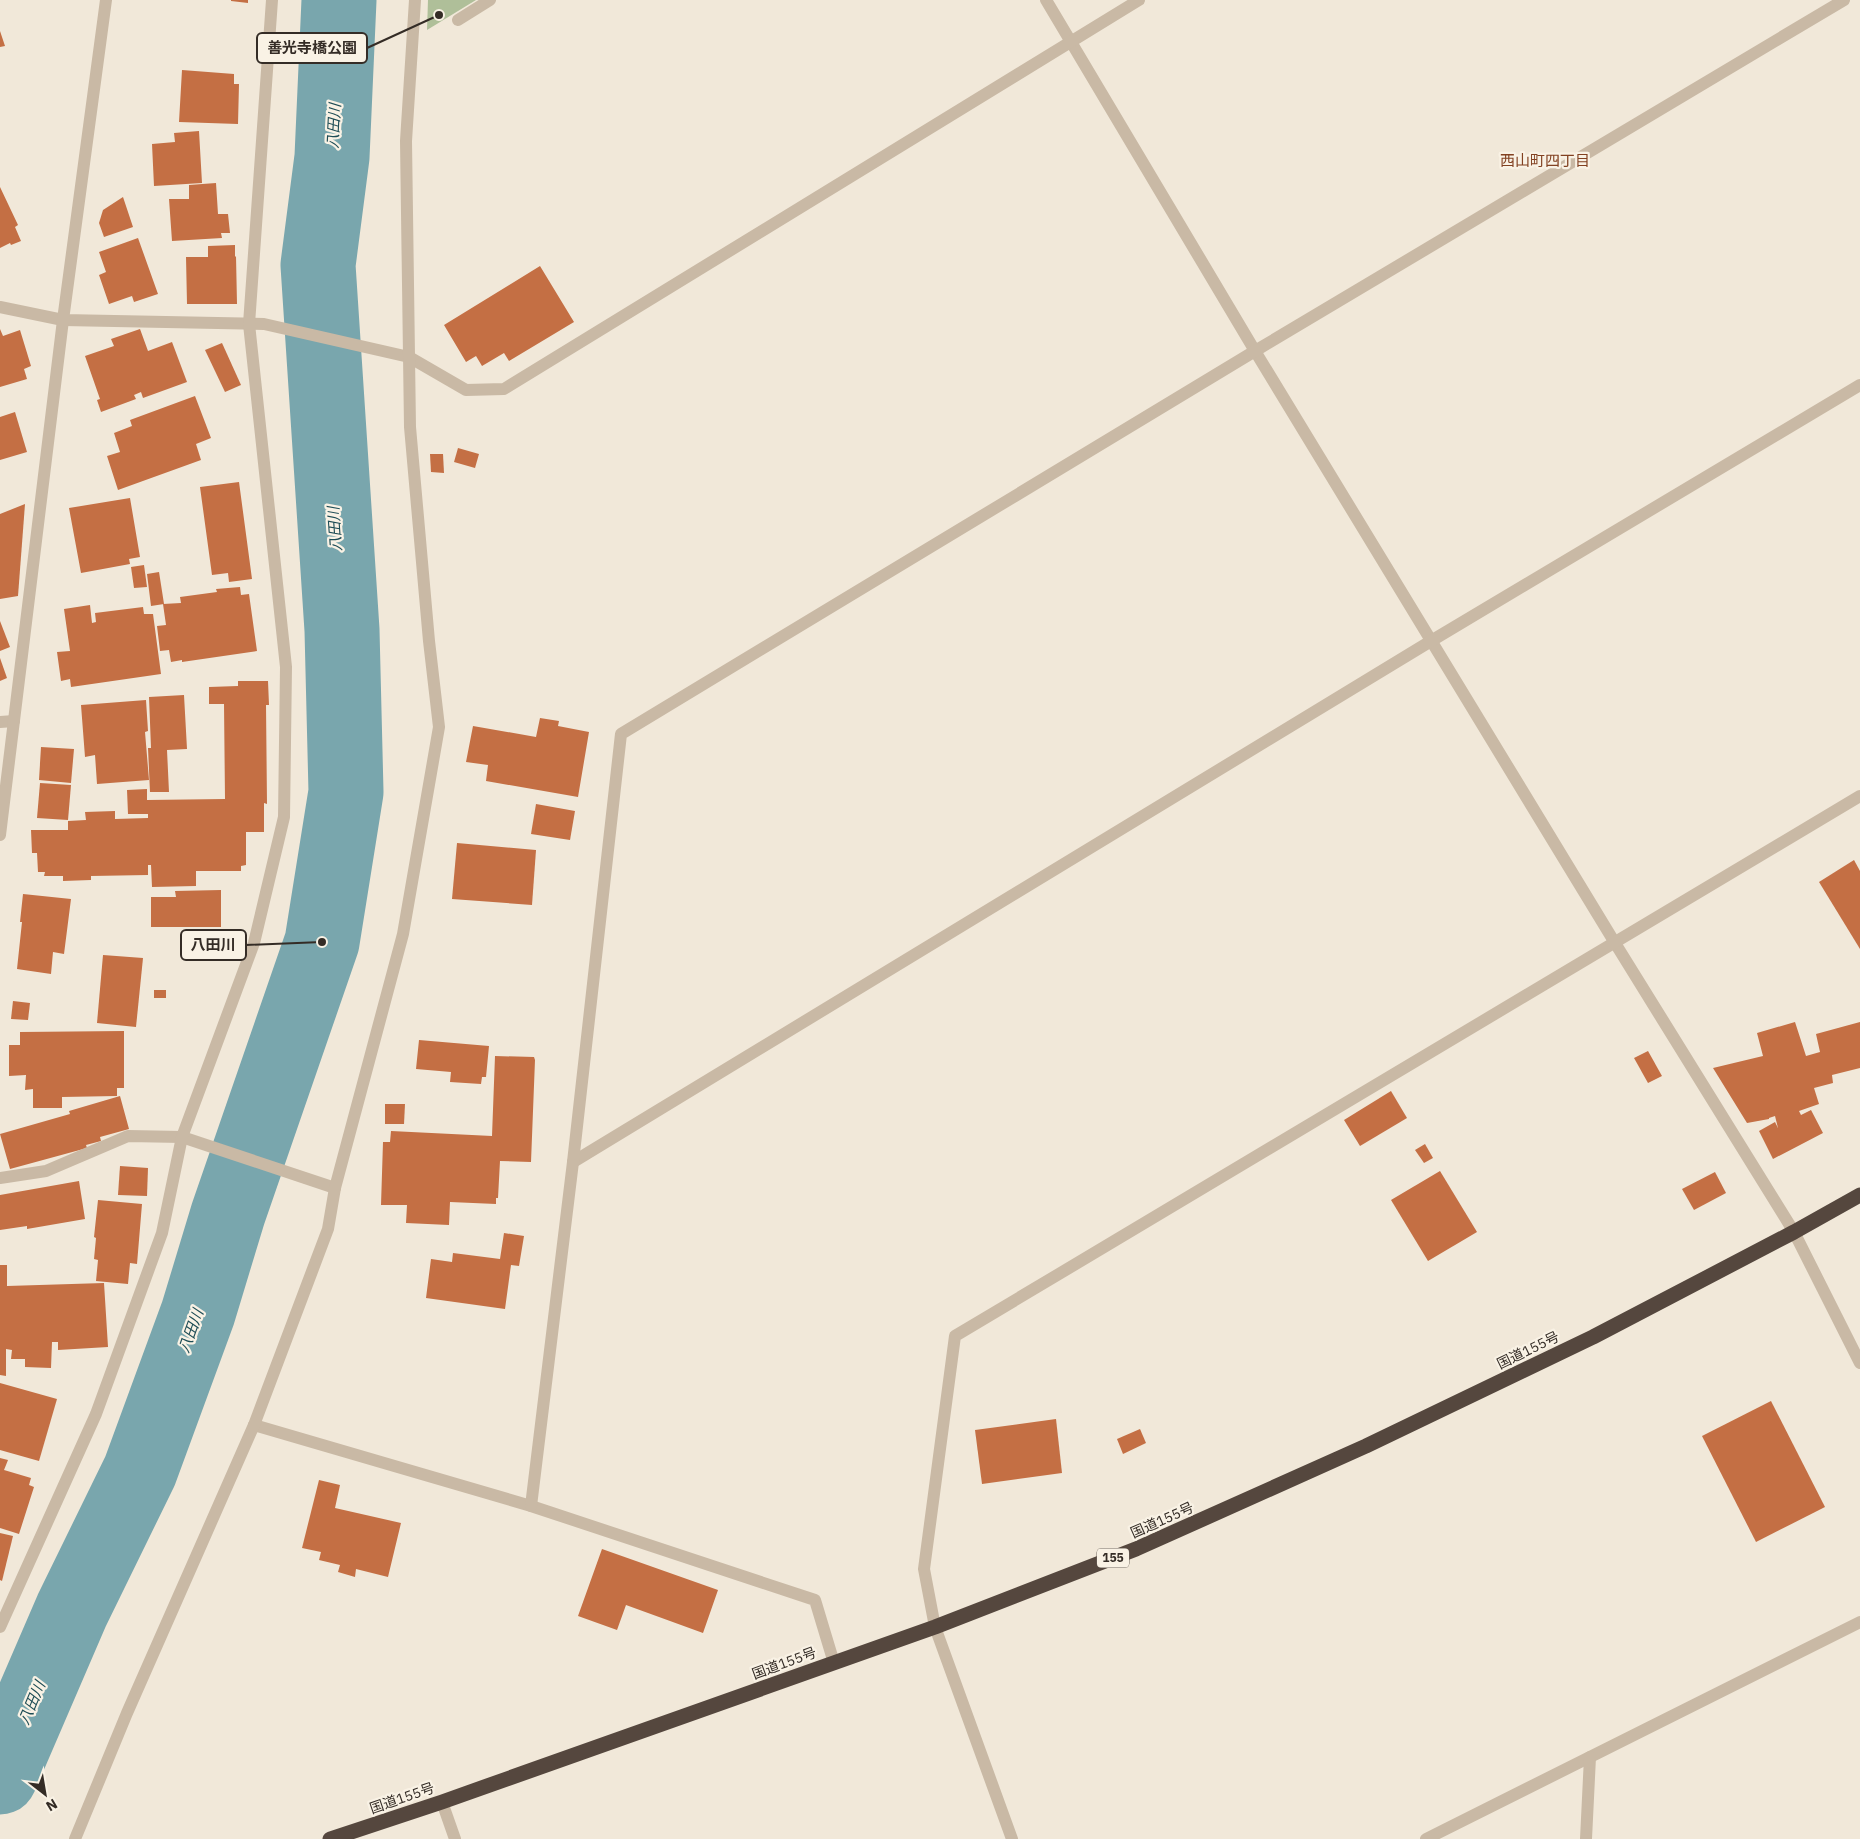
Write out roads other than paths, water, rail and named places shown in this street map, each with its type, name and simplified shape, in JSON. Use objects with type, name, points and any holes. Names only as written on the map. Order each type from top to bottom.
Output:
[{"type":"highway","name":"国道155号","points":[[330,1839],[442,1802],[834,1663],[1136,1549],[1366,1446],[1592,1337],[1794,1232],[1860,1195]]},
{"type":"street","points":[[0,835],[63,320],[106,0]]},
{"type":"street","points":[[0,1627],[96,1414],[162,1233],[182,1136],[254,943],[284,816],[286,667],[249,324],[272,0]]},
{"type":"street","points":[[75,1839],[131,1704],[254,1425],[328,1229],[335,1188],[403,934],[439,727],[429,641],[405,356],[406,141],[415,0]]},
{"type":"street","points":[[458,20],[490,0]]},
{"type":"street","points":[[1046,0],[1431,641],[1794,1232],[1860,1363]]},
{"type":"street","points":[[0,307],[63,320],[264,324],[405,356],[466,390],[504,389],[1139,0]]},
{"type":"street","points":[[531,1506],[573,1162],[621,734],[1256,351],[1844,0]]},
{"type":"street","points":[[573,1162],[1431,641],[1860,385]]},
{"type":"street","points":[[0,722],[14,720]]},
{"type":"street","points":[[1012,1839],[936,1626],[924,1570],[955,1336],[1860,796]]},
{"type":"street","points":[[0,1178],[46,1171],[128,1136],[182,1136],[335,1188]]},
{"type":"street","points":[[254,1425],[531,1506],[815,1600],[834,1663]]},
{"type":"street","points":[[1426,1839],[1860,1622]]},
{"type":"street","points":[[1586,1839],[1590,1757]]},
{"type":"street","points":[[442,1802],[455,1839]]},
{"type":"waterway","name":"八田川","points":[[0,1777],[72,1610],[140,1471],[198,1313],[228,1214],[322,942],[346,792],[342,630],[318,265],[332,157],[339,0]]},
{"type":"place","name":"善光寺橋公園","points":[[439,15]]},
{"type":"place","name":"八田川","points":[[322,942]]},
{"type":"district","name":"西山町四丁目","points":[[1545,161]]}]
